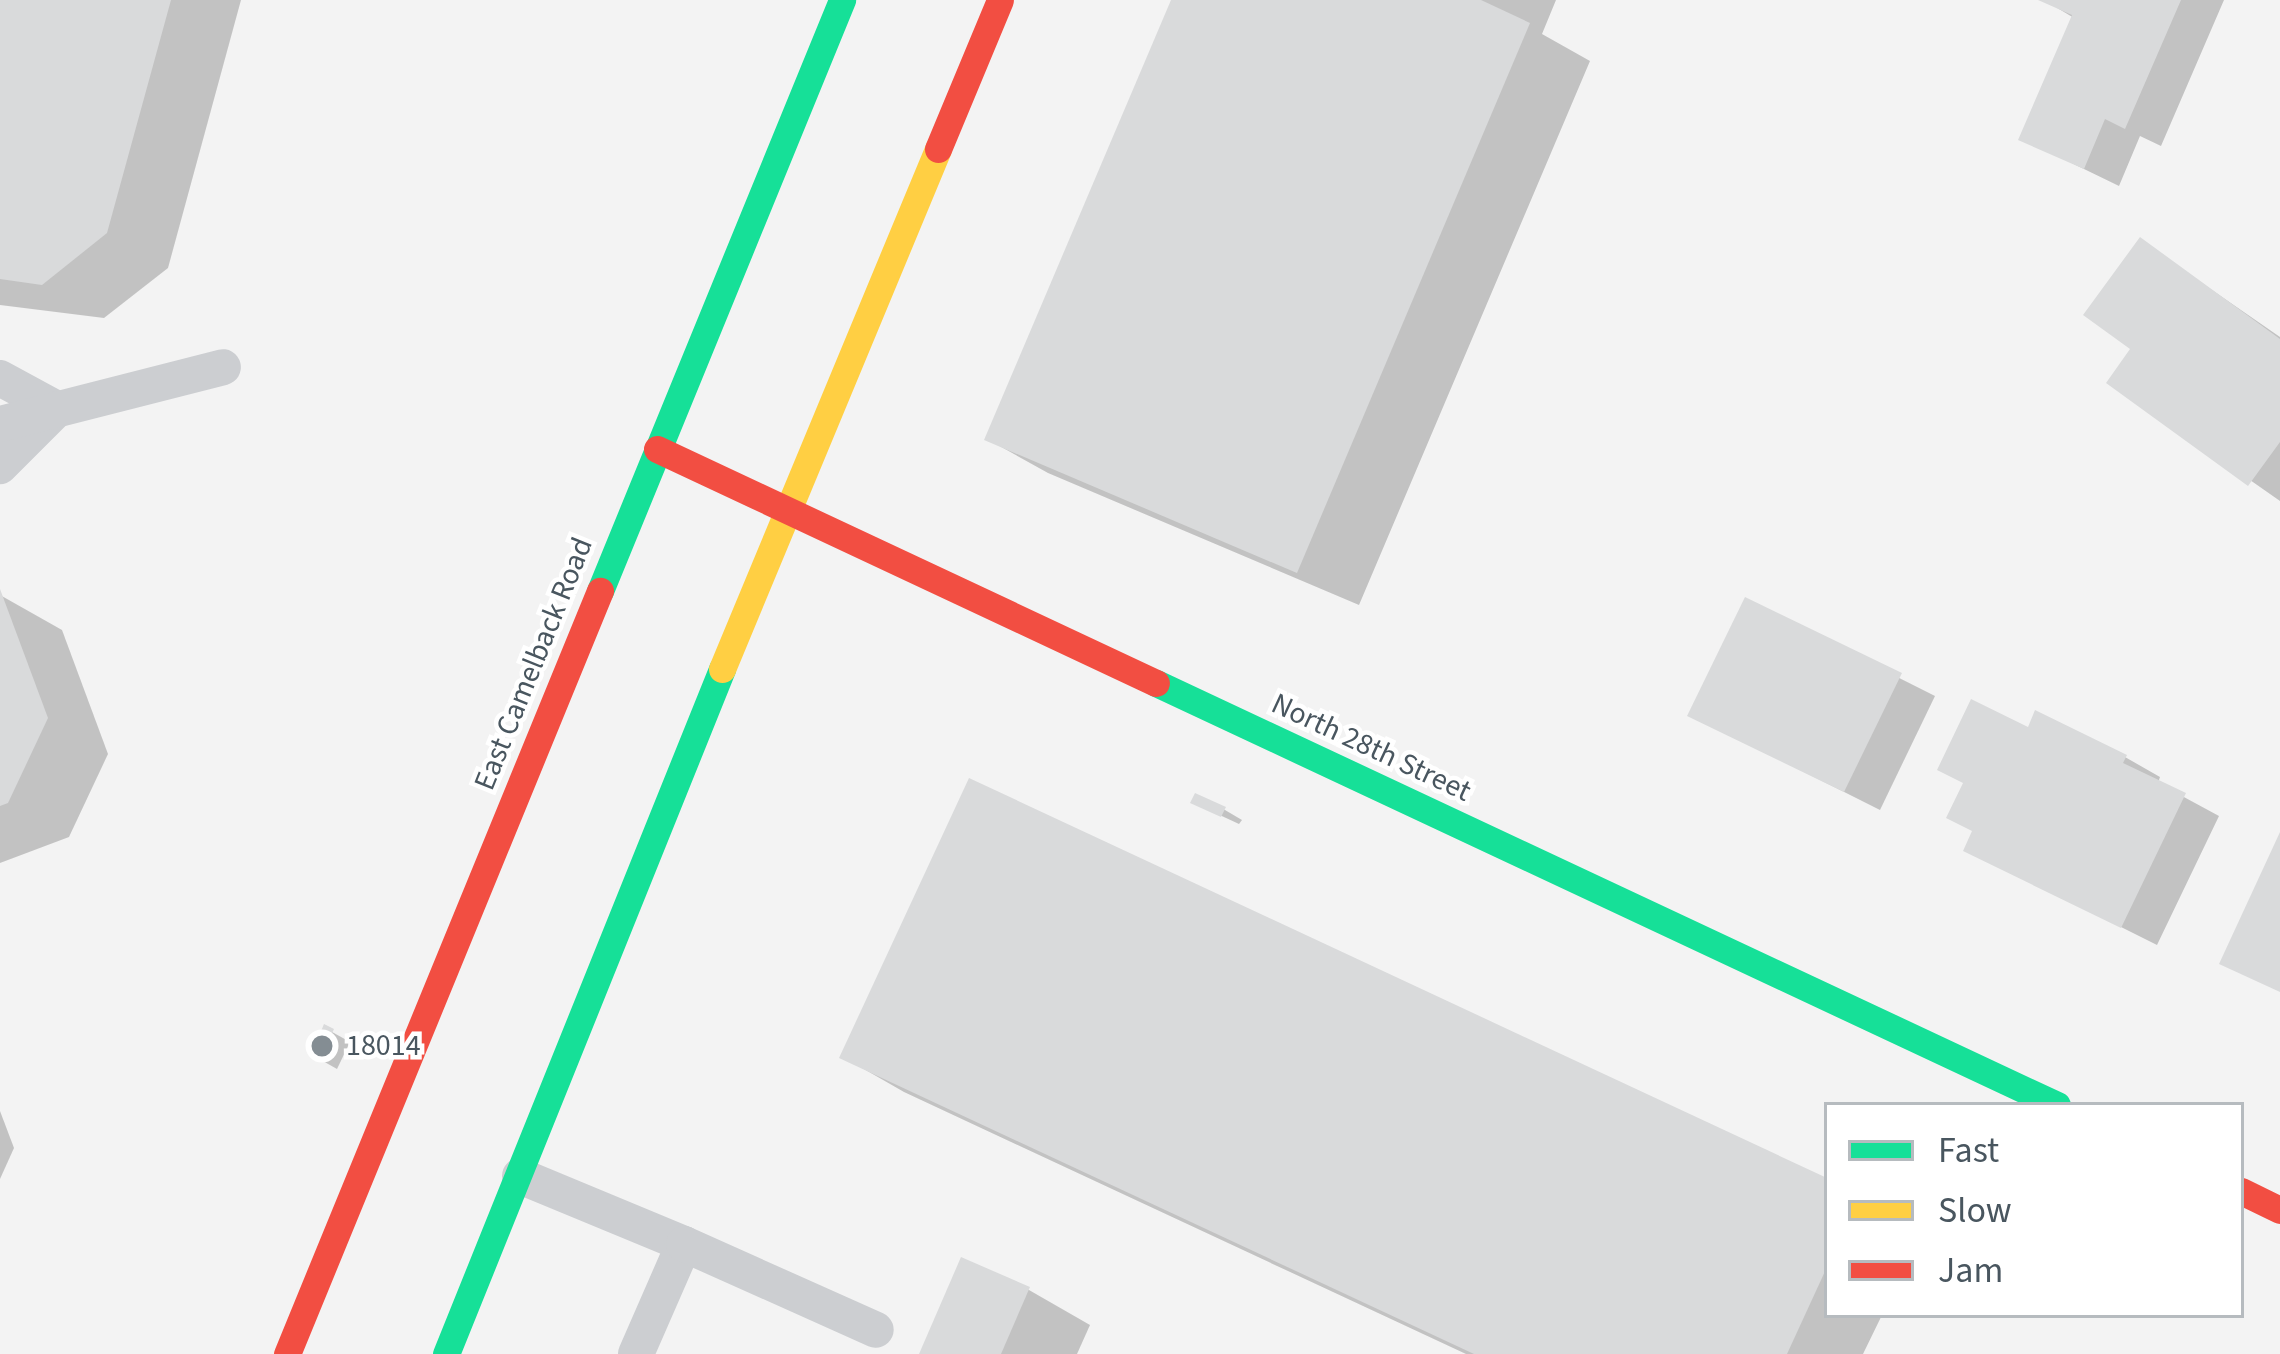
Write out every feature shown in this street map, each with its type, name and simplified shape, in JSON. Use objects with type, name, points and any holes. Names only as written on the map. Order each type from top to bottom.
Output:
[{"type":"main road","name":"East Camelback Road","points":[[287,1354],[842,0]]},
{"type":"main road","points":[[446,1354],[785,513],[1000,0]]},
{"type":"main road","name":"North 28th Street","points":[[657,449],[785,513],[2051,1102]]},
{"type":"main road","points":[[2244,1192],[2280,1210]]},
{"type":"lane","points":[[0,424],[223,367]]},
{"type":"lane","points":[[0,379],[58,409]]},
{"type":"lane","points":[[0,466],[58,409]]},
{"type":"lane","points":[[520,1176],[876,1330]]},
{"type":"lane","points":[[636,1354],[684,1244]]},
{"type":"building","points":[[0,0],[171,0],[107,233],[42,285],[0,279]]},
{"type":"building","points":[[1171,0],[1481,0],[1530,23],[1297,573],[984,440]]},
{"type":"building","points":[[2038,0],[2181,0],[2125,129],[2105,119],[2084,169],[2018,140],[2072,15]]},
{"type":"building","points":[[2140,237],[2280,339],[2280,442],[2248,486],[2106,383],[2130,349],[2083,315]]},
{"type":"building","points":[[0,589],[48,718],[8,803],[0,806]]},
{"type":"building","points":[[1745,597],[1902,673],[1844,792],[1687,716]]},
{"type":"building","points":[[1971,699],[2028,727],[2035,710],[2127,755],[2123,763],[2186,793],[2121,928],[1963,851],[1972,831],[1946,818],[1963,783],[1937,770]]},
{"type":"building","points":[[969,778],[1824,1177],[1824,1274],[1787,1354],[1474,1354],[839,1058]]},
{"type":"building","points":[[1195,793],[1226,807],[1221,817],[1190,803]]},
{"type":"building","points":[[2280,832],[2280,992],[2219,964]]},
{"type":"building","points":[[324,1024],[334,1029],[319,1061],[310,1057]]},
{"type":"building","points":[[961,1257],[1030,1287],[1001,1354],[919,1354]]},
{"type":"traffic: fast","points":[[600,591],[842,0]]},
{"type":"traffic: fast","points":[[446,1354],[722,669]]},
{"type":"traffic: fast","points":[[1156,683],[2051,1102]]},
{"type":"traffic: slow","points":[[722,669],[938,149]]},
{"type":"traffic: jam","points":[[938,149],[1000,0]]},
{"type":"traffic: jam","points":[[657,449],[1156,683]]},
{"type":"traffic: jam","points":[[287,1354],[600,591]]},
{"type":"traffic: jam","points":[[2244,1192],[2280,1210]]},
{"type":"place","name":"18014","points":[[322,1046]]}]
